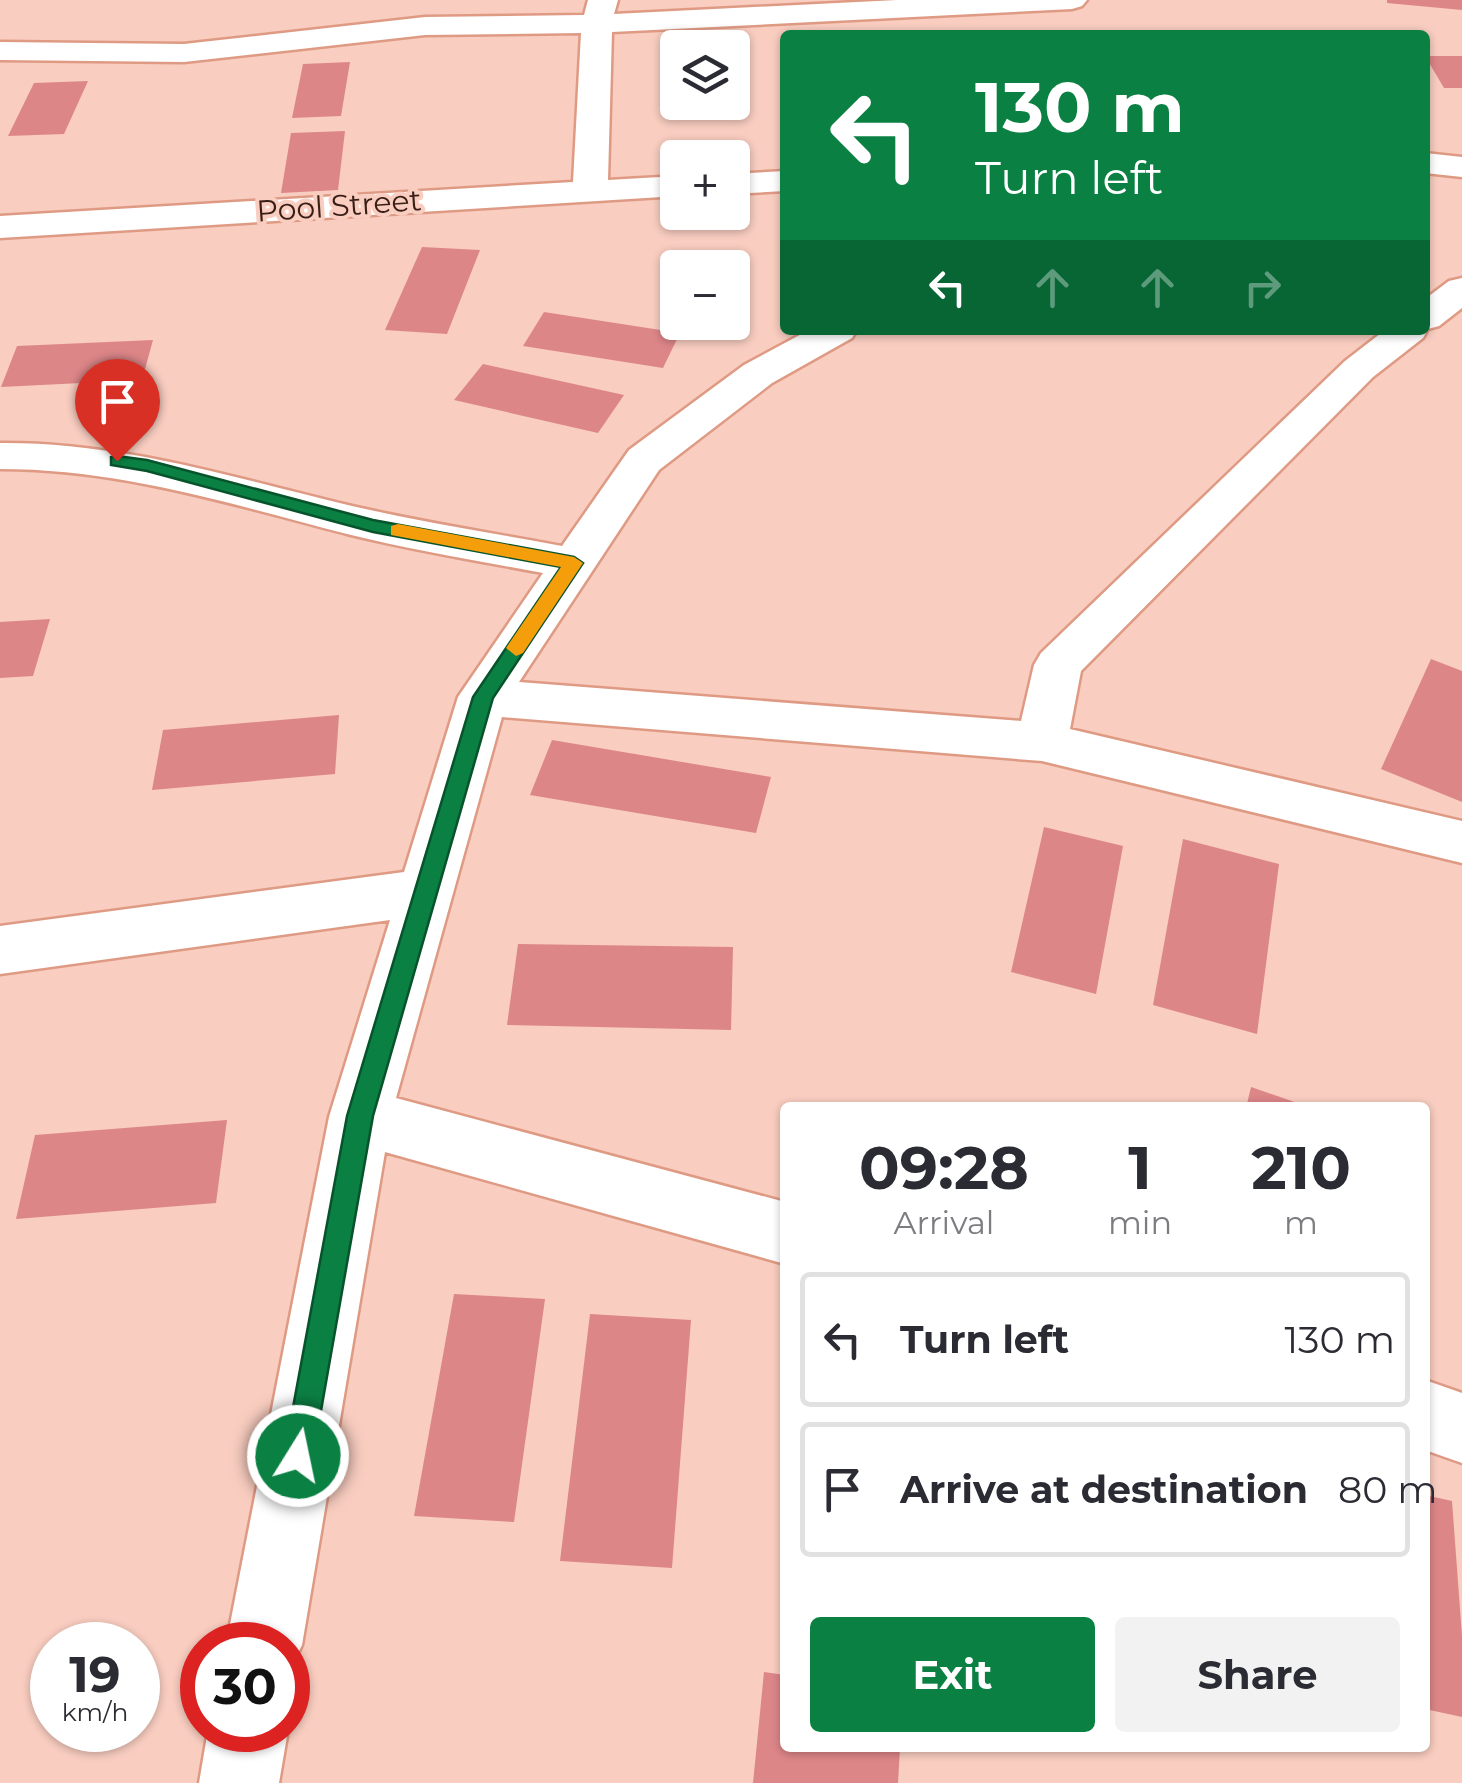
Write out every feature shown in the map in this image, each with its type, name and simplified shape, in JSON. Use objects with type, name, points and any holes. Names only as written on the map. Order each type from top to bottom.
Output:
[{"type":"street","points":[[0,51],[184,52],[600,12],[1079,6]]},
{"type":"street","points":[[590,190],[600,12]]},
{"type":"street","points":[[1430,164],[1462,167]]},
{"type":"street","points":[[750,183],[780,181]]},
{"type":"street","name":"Pool Street","points":[[0,227],[660,187]]},
{"type":"street","points":[[1430,314],[1462,290]]},
{"type":"street","points":[[268,1622],[360,1116],[483,697],[644,460],[758,374],[829,335]]},
{"type":"street","points":[[1042,742],[1058,665],[1359,369],[1403,335]]},
{"type":"street","points":[[0,456],[57,454],[147,465],[373,526],[574,563]]},
{"type":"street","points":[[483,697],[1042,742],[1462,842]]},
{"type":"street","points":[[0,950],[426,892]]},
{"type":"street","points":[[360,1116],[780,1231]]},
{"type":"street","points":[[1430,1416],[1462,1428]]},
{"type":"street","points":[[239,1783],[244,1752]]},
{"type":"building","points":[[1462,0],[1462,10],[1387,3]]},
{"type":"building","points":[[1430,56],[1462,56],[1462,88],[1444,88],[1430,64]]},
{"type":"building","points":[[350,62],[341,116],[292,118],[303,64]]},
{"type":"building","points":[[88,81],[64,134],[8,136],[34,83]]},
{"type":"building","points":[[345,131],[338,190],[281,193],[291,133]]},
{"type":"building","points":[[422,247],[480,250],[447,334],[385,330]]},
{"type":"building","points":[[544,312],[660,330],[660,340],[677,340],[663,368],[523,346]]},
{"type":"building","points":[[153,340],[142,380],[1,387],[17,346]]},
{"type":"building","points":[[483,364],[624,395],[598,433],[454,400]]},
{"type":"building","points":[[50,619],[33,676],[0,678],[0,622]]},
{"type":"building","points":[[1431,659],[1462,671],[1462,802],[1381,769]]},
{"type":"building","points":[[339,715],[335,774],[152,790],[163,730]]},
{"type":"building","points":[[552,740],[771,777],[756,833],[530,795]]},
{"type":"building","points":[[1044,827],[1123,846],[1096,994],[1011,972]]},
{"type":"building","points":[[1183,839],[1279,864],[1257,1034],[1153,1005]]},
{"type":"building","points":[[518,944],[733,947],[731,1030],[507,1025]]},
{"type":"building","points":[[1251,1087],[1294,1102],[1247,1102]]},
{"type":"building","points":[[227,1120],[216,1203],[16,1219],[35,1135]]},
{"type":"building","points":[[454,1294],[545,1299],[514,1522],[414,1516]]},
{"type":"building","points":[[590,1314],[691,1320],[672,1568],[560,1561]]},
{"type":"building","points":[[1430,1496],[1452,1501],[1462,1636],[1462,1717],[1430,1710]]},
{"type":"building","points":[[764,1672],[780,1674],[780,1752],[900,1752],[898,1783],[753,1783]]},
{"type":"slow traffic","points":[[398,531],[574,563],[516,648]]},
{"type":"route","points":[[117,461],[147,465],[373,526],[574,563],[483,697],[360,1116],[298,1456]]}]
